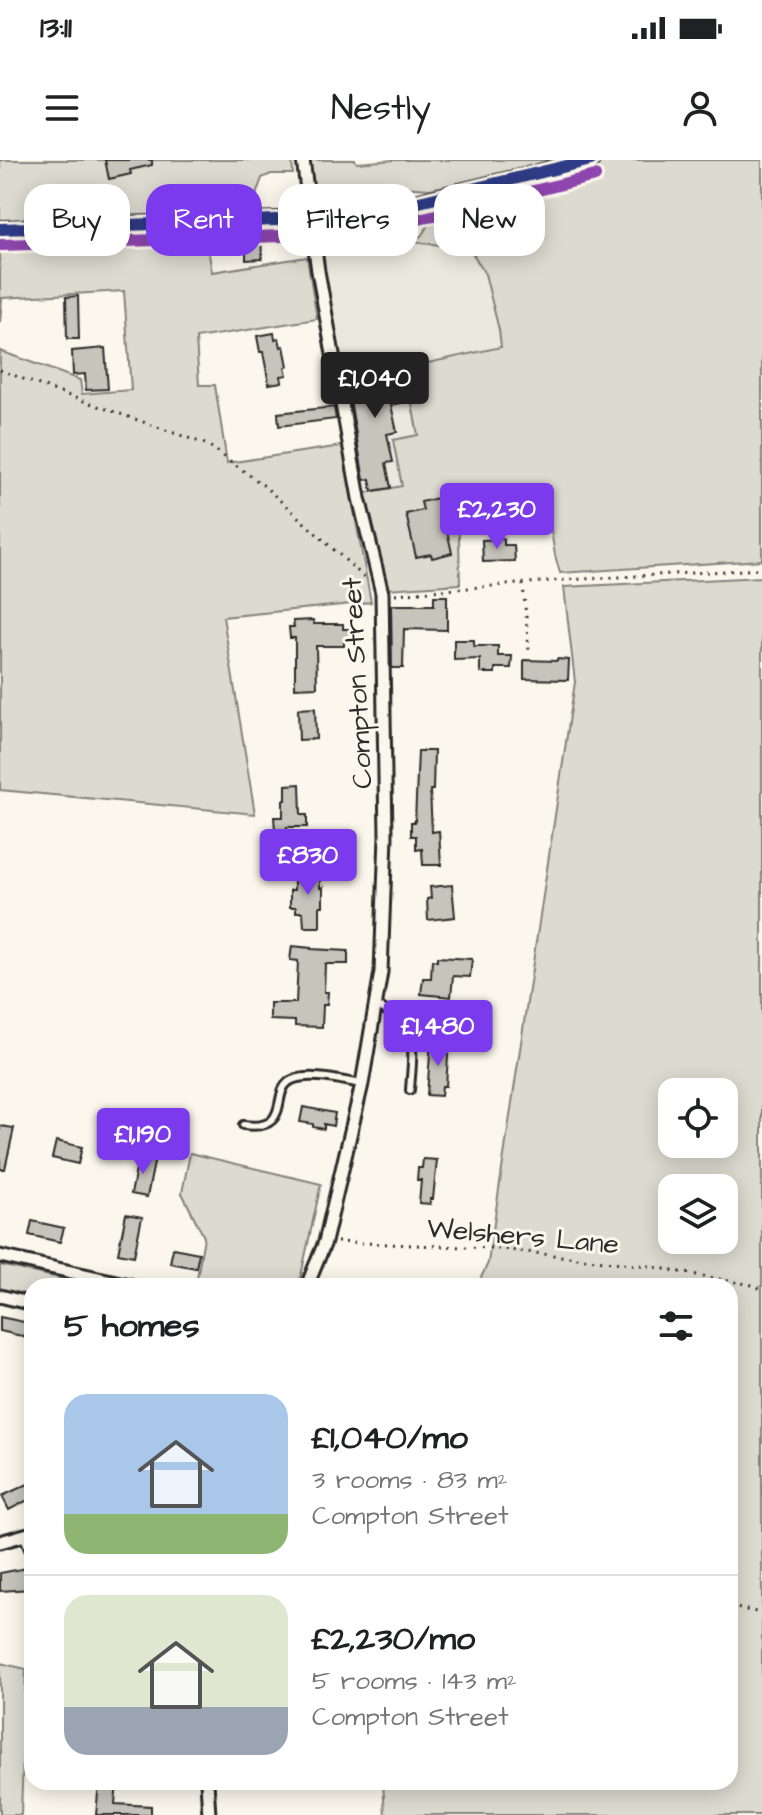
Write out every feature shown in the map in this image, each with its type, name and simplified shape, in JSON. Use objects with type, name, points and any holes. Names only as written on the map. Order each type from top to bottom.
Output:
[{"type":"street","name":"Compton Street","points":[[303,160],[306,184]]},
{"type":"street","points":[[418,202],[591,160]]},
{"type":"street","points":[[0,229],[278,220]]},
{"type":"street","name":"Compton Street","points":[[310,1278],[325,1242],[362,1084],[376,1005],[381,972],[386,836],[382,593],[359,498],[316,256]]},
{"type":"street","points":[[0,1256],[86,1278]]},
{"type":"street","points":[[0,1296],[24,1302]]},
{"type":"street","points":[[0,1542],[24,1535]]},
{"type":"street","points":[[207,1790],[209,1815]]},
{"type":"lane","points":[[376,1005],[392,1013],[407,1028],[412,1050],[410,1090]]},
{"type":"lane","points":[[243,1125],[261,1125],[274,1118],[284,1087],[295,1079],[310,1077],[362,1084]]},
{"type":"path","points":[[0,370],[208,445],[263,485],[382,593],[762,569]]},
{"type":"path","points":[[523,584],[529,650]]},
{"type":"path","name":"Welshers Lane","points":[[325,1242],[491,1248],[648,1266],[714,1278]]},
{"type":"path","name":"Welshers Lane","points":[[738,1282],[762,1289]]},
{"type":"path","points":[[738,1608],[762,1613]]},
{"type":"shaded area","points":[[0,160],[292,160],[293,174],[271,174],[262,178],[260,184],[146,184],[146,215],[130,216],[130,184],[24,184],[24,220],[0,222]]},
{"type":"shaded area","points":[[309,160],[355,160],[357,163],[394,160],[762,160],[762,560],[560,573],[544,488],[458,491],[460,584],[387,589],[365,493],[402,486],[393,440],[418,435],[405,368],[501,347],[485,274],[474,256],[545,256],[545,184],[476,184],[475,180],[434,184],[434,188],[430,189],[418,188],[418,184],[312,184]]},
{"type":"shaded area","points":[[434,218],[434,244],[418,242],[418,237]]},
{"type":"shaded area","points":[[146,236],[146,256],[209,256],[212,272],[307,257],[317,319],[196,338],[199,385],[215,385],[227,463],[342,446],[371,602],[223,617],[255,814],[0,790],[0,351],[80,380],[82,394],[131,390],[124,291],[2,298],[0,323],[0,240],[24,240],[24,256],[130,256],[130,237]]},
{"type":"shaded area","points":[[418,242],[434,244],[434,256],[474,256],[484,273],[500,348],[405,368],[418,435],[402,486],[365,493],[340,374],[324,256],[418,256]]},
{"type":"shaded area","points":[[762,577],[762,1815],[385,1815],[383,1790],[738,1790],[738,1278],[481,1278],[488,1263],[575,682],[564,587]]},
{"type":"shaded area","points":[[190,1153],[321,1184],[300,1278],[197,1278],[204,1237],[182,1193]]},
{"type":"shaded area","points":[[0,1265],[58,1278],[24,1278],[24,1295],[0,1290]]},
{"type":"shaded area","points":[[0,1663],[24,1669],[24,1727],[21,1815],[0,1815]]},
{"type":"building","points":[[105,160],[152,160],[152,165],[109,179]]},
{"type":"building","points":[[246,256],[262,256],[262,259],[246,260]]},
{"type":"building","points":[[78,296],[79,339],[67,339],[66,297]]},
{"type":"building","points":[[274,333],[281,347],[284,346],[288,366],[285,367],[287,375],[281,376],[282,382],[269,384],[257,336]]},
{"type":"building","points":[[105,348],[108,389],[86,390],[85,374],[73,375],[72,351]]},
{"type":"building","points":[[399,367],[406,402],[391,405],[397,432],[387,434],[393,462],[386,463],[391,488],[372,491],[370,479],[364,480],[346,377]]},
{"type":"building","points":[[334,407],[336,419],[279,426],[278,413]]},
{"type":"building","points":[[438,498],[440,507],[453,504],[457,523],[446,526],[452,553],[432,558],[431,554],[416,557],[406,514],[423,510],[421,502]]},
{"type":"building","points":[[504,539],[504,545],[514,545],[515,561],[483,562],[482,540]]},
{"type":"building","points":[[434,596],[447,596],[447,630],[404,629],[403,668],[392,668],[391,605],[434,605]]},
{"type":"building","points":[[313,620],[314,624],[343,624],[343,629],[355,629],[355,641],[344,641],[344,646],[316,646],[317,687],[295,688],[295,638],[290,638],[289,627],[294,627],[293,621]]},
{"type":"building","points":[[454,640],[474,640],[474,646],[498,646],[498,656],[512,656],[511,668],[495,668],[495,673],[480,673],[480,659],[454,660]]},
{"type":"building","points":[[524,660],[569,660],[568,680],[524,679]]},
{"type":"building","points":[[315,708],[316,739],[299,740],[298,709]]},
{"type":"building","points":[[418,751],[434,751],[433,790],[430,790],[432,832],[439,831],[441,865],[423,865],[422,849],[416,850],[416,836],[411,836],[411,822],[415,822]]},
{"type":"building","points":[[300,784],[301,815],[307,815],[307,827],[287,827],[288,848],[272,849],[271,830],[275,830],[274,817],[283,817],[286,785]]},
{"type":"building","points":[[303,871],[320,871],[323,906],[320,906],[320,927],[304,927],[303,912],[296,912],[296,907],[290,907],[294,876],[302,876]]},
{"type":"building","points":[[452,885],[455,917],[428,920],[430,887]]},
{"type":"building","points":[[292,946],[348,951],[348,964],[325,964],[324,992],[328,992],[327,1005],[323,1005],[322,1027],[295,1026],[295,1021],[270,1020],[270,1003],[296,1003],[298,961],[290,960]]},
{"type":"building","points":[[437,957],[472,959],[470,977],[453,976],[451,997],[421,994],[423,978],[431,978],[432,960],[437,961]]},
{"type":"building","points":[[431,1041],[449,1042],[446,1086],[442,1086],[441,1096],[427,1095]]},
{"type":"building","points":[[303,1107],[335,1113],[333,1126],[324,1124],[324,1129],[300,1122]]},
{"type":"building","points":[[0,1126],[14,1128],[5,1169],[0,1169]]},
{"type":"building","points":[[56,1141],[82,1147],[78,1164],[52,1158]]},
{"type":"building","points":[[139,1155],[155,1158],[147,1197],[131,1194]]},
{"type":"building","points":[[423,1159],[437,1160],[430,1204],[419,1203],[421,1180],[417,1180],[418,1168],[422,1168]]},
{"type":"building","points":[[126,1214],[142,1217],[134,1256],[118,1253]]},
{"type":"building","points":[[32,1221],[64,1228],[60,1242],[29,1235]]},
{"type":"building","points":[[173,1248],[199,1253],[196,1268],[170,1263]]},
{"type":"building","points":[[0,1317],[24,1322],[24,1337],[0,1331]]},
{"type":"building","points":[[24,1486],[24,1502],[9,1510],[2,1496]]},
{"type":"building","points":[[24,1568],[24,1590],[0,1591],[0,1573]]},
{"type":"building","points":[[98,1790],[116,1790],[115,1804],[151,1806],[151,1815],[96,1815]]},
{"type":"transit line","points":[[0,229],[310,219],[399,207],[591,160]]},
{"type":"transit line","points":[[1,245],[312,235],[403,223],[595,176]]}]
